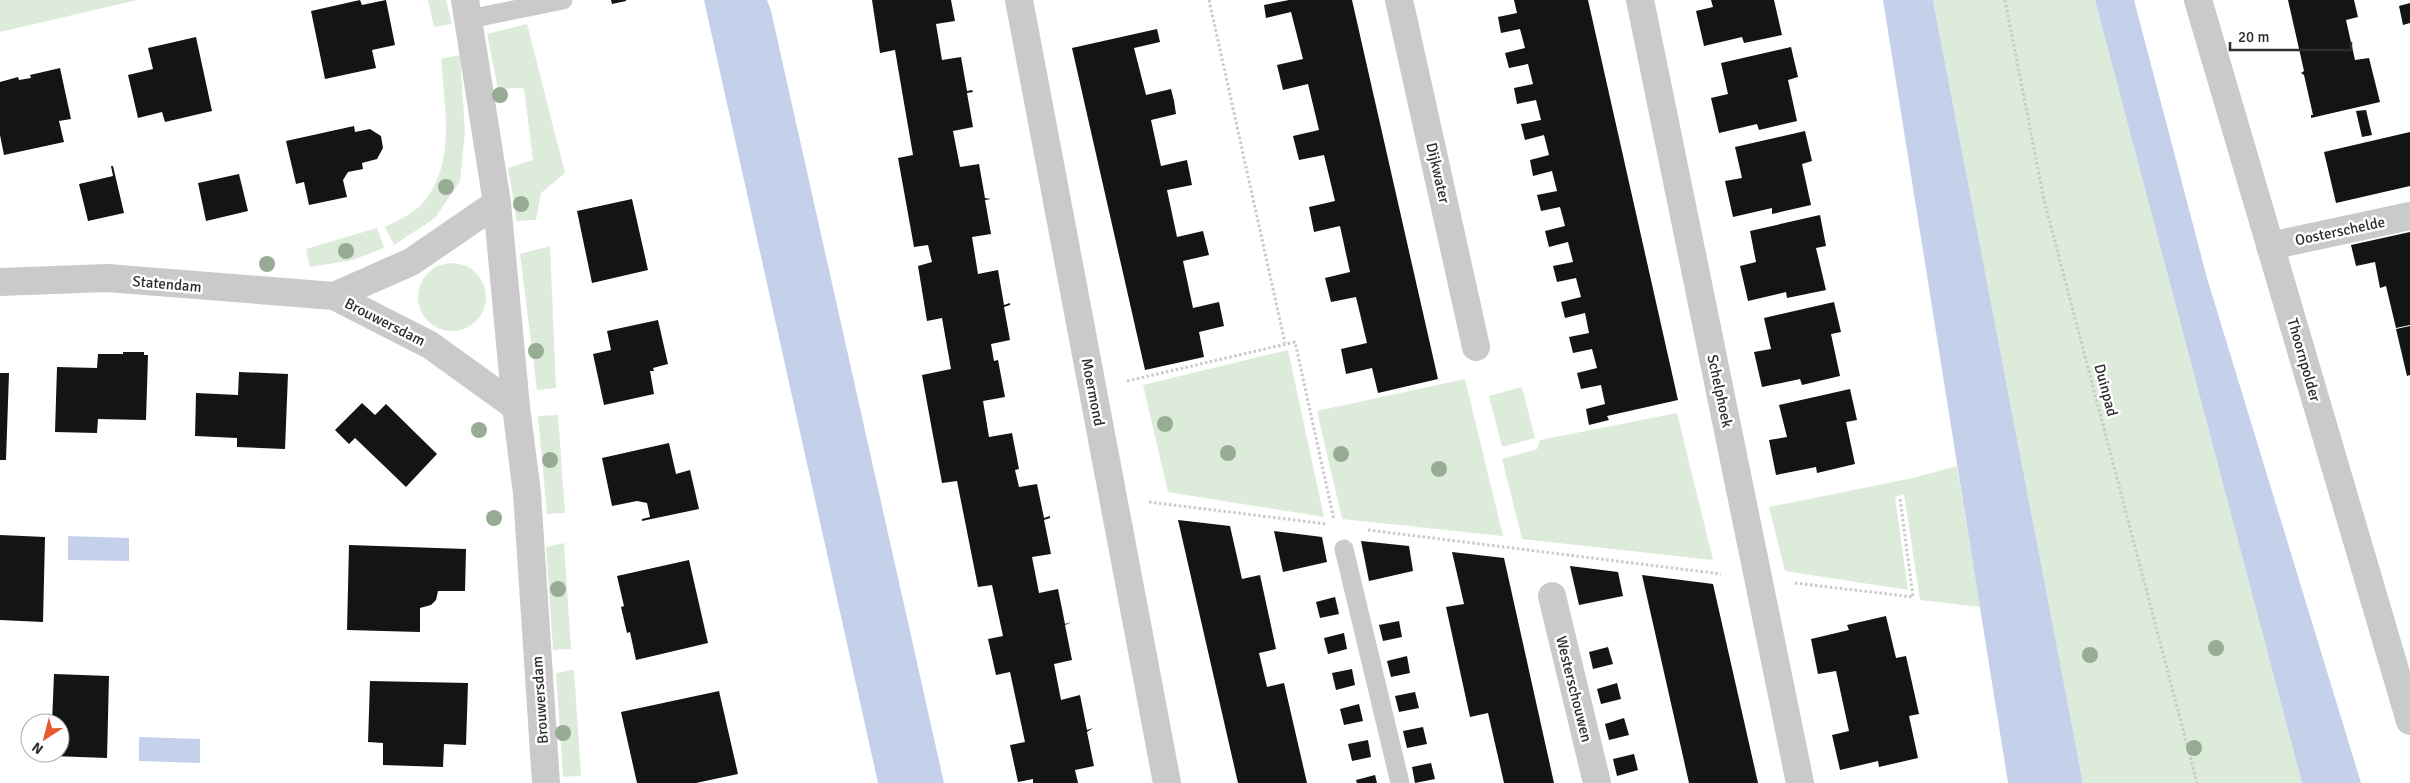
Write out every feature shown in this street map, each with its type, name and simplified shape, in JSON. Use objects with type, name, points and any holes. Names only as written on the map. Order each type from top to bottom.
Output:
[{"type":"street","name":"Moermond","points":[[1019,0],[1167,783]]},
{"type":"street","name":"Dijkwater","points":[[1399,0],[1476,347]]},
{"type":"street","name":"Schelphoek","points":[[1640,0],[1800,783]]},
{"type":"street","name":"Thoornpolder","points":[[2198,0],[2410,720]]},
{"type":"street","name":"Brouwersdam","points":[[467,10],[497,203],[516,407],[527,493],[546,783]]},
{"type":"street","name":"Brouwersdam","points":[[334,296],[411,262],[497,203]]},
{"type":"street","name":"Oosterschelde","points":[[2270,246],[2410,216]]},
{"type":"street","name":"Statendam","points":[[0,282],[106,278],[334,296]]},
{"type":"street","name":"Brouwersdam","points":[[334,296],[430,345],[516,407]]},
{"type":"street","name":"Westerschouwen","points":[[1552,596],[1597,783]]},
{"type":"lane","points":[[467,10],[563,0]]},
{"type":"lane","points":[[1344,548],[1400,783]]},
{"type":"path","points":[[1209,0],[1285,343]]},
{"type":"path","name":"Duinpad","points":[[2005,0],[2044,200],[2197,783]]},
{"type":"path","points":[[1093,389],[1295,342],[1336,526],[1113,497]]},
{"type":"path","points":[[1364,529],[1913,597],[1900,498]]},
{"type":"green space","points":[[0,0],[137,0],[0,32]]},
{"type":"green space","points":[[428,0],[446,0],[452,24],[434,27]]},
{"type":"green space","points":[[1933,0],[2095,0],[2302,783],[2083,783]]},
{"type":"green space","points":[[527,24],[565,173],[541,193],[536,220],[517,221],[508,168],[533,160],[524,88],[498,89],[487,34]]},
{"type":"green space","points":[[460,55],[465,132],[460,181],[435,218],[394,245],[385,227],[422,204],[435,184],[441,167],[446,131],[441,59]]},
{"type":"green space","points":[[377,228],[384,248],[353,260],[310,267],[306,249]]},
{"type":"green space","points":[[550,246],[556,388],[537,390],[520,254]]},
{"type":"green space","points":[[459,263],[471,269],[480,278],[486,290],[484,310],[476,321],[459,331],[445,331],[428,321],[420,310],[418,290],[428,273],[439,265]]},
{"type":"green space","points":[[1288,350],[1324,517],[1168,492],[1143,385]]},
{"type":"green space","points":[[1465,379],[1503,536],[1342,519],[1317,411]]},
{"type":"green space","points":[[1522,387],[1535,438],[1502,447],[1489,396]]},
{"type":"green space","points":[[1677,413],[1713,560],[1522,539],[1502,459],[1537,449],[1540,440]]},
{"type":"green space","points":[[558,415],[565,513],[547,514],[538,416]]},
{"type":"green space","points":[[1957,466],[1980,607],[1920,600],[1904,494],[1895,497],[1908,590],[1785,571],[1769,507],[1913,478]]},
{"type":"green space","points":[[564,543],[571,649],[553,650],[546,547]]},
{"type":"green space","points":[[574,670],[581,776],[563,777],[556,673]]},
{"type":"water","points":[[704,0],[767,0],[771,11],[944,783],[878,783]]},
{"type":"water","points":[[1883,0],[1933,0],[2083,783],[2008,783]]},
{"type":"water","points":[[2095,0],[2134,0],[2207,278],[2361,783],[2302,783]]},
{"type":"water","points":[[68,536],[129,538],[129,561],[68,560]]},
{"type":"water","points":[[139,737],[200,739],[200,763],[139,761]]},
{"type":"building","points":[[360,0],[362,5],[386,0],[395,45],[372,50],[376,68],[325,79],[311,11]]},
{"type":"building","points":[[611,0],[626,0],[626,1],[612,4]]},
{"type":"building","points":[[872,0],[951,0],[955,21],[936,24],[942,60],[961,57],[967,91],[972,90],[973,92],[967,93],[973,127],[953,131],[960,167],[979,164],[985,198],[991,199],[985,200],[991,234],[972,237],[978,274],[998,270],[1004,305],[1010,303],[1010,305],[1004,307],[1010,340],[991,344],[994,361],[998,360],[1005,397],[983,401],[989,437],[1012,433],[1019,469],[1015,470],[1019,487],[1037,484],[1044,518],[1050,516],[1050,518],[1044,520],[1051,554],[1032,557],[1039,593],[1058,589],[1065,624],[1072,622],[1065,625],[1072,660],[1054,664],[1061,700],[1080,695],[1087,730],[1093,728],[1087,732],[1094,766],[1075,770],[1078,783],[1033,783],[1033,779],[1018,782],[1010,745],[1025,742],[1010,672],[996,675],[988,639],[1003,636],[992,585],[978,587],[957,481],[942,483],[932,430],[922,375],[951,369],[942,318],[927,321],[918,266],[932,262],[928,245],[914,247],[898,158],[913,155],[895,50],[880,53]]},
{"type":"building","points":[[1289,0],[1352,0],[1438,379],[1378,393],[1372,368],[1346,374],[1341,349],[1367,343],[1356,297],[1331,302],[1325,278],[1350,272],[1340,226],[1314,232],[1309,207],[1335,201],[1324,155],[1299,160],[1293,136],[1319,130],[1308,84],[1283,90],[1277,65],[1303,59],[1291,12],[1266,18],[1264,5]]},
{"type":"building","points":[[1514,0],[1588,0],[1678,400],[1607,416],[1609,420],[1589,425],[1586,409],[1605,404],[1601,385],[1581,389],[1577,373],[1597,368],[1592,349],[1573,353],[1569,337],[1589,333],[1585,313],[1565,318],[1561,302],[1581,297],[1576,278],[1557,282],[1553,266],[1573,262],[1568,242],[1549,247],[1545,231],[1565,226],[1560,207],[1541,211],[1537,195],[1557,191],[1552,171],[1533,176],[1530,160],[1549,155],[1544,135],[1525,140],[1521,124],[1541,120],[1536,100],[1517,104],[1514,88],[1533,84],[1528,64],[1509,68],[1505,53],[1525,48],[1520,29],[1501,33],[1498,17],[1517,13]]},
{"type":"building","points":[[1711,0],[1774,0],[1782,35],[1744,43],[1742,37],[1704,46],[1696,11],[1713,7]]},
{"type":"building","points":[[2288,0],[2354,0],[2358,17],[2346,20],[2355,60],[2369,58],[2380,102],[2311,118],[2311,115],[2313,115],[2304,75],[2301,73],[2304,71]]},
{"type":"building","points":[[2410,3],[2410,23],[2403,25],[2399,6]]},
{"type":"building","points":[[1157,29],[1160,42],[1134,48],[1146,95],[1171,89],[1174,101],[1176,114],[1151,120],[1161,166],[1187,160],[1192,185],[1167,190],[1177,237],[1203,231],[1209,255],[1183,261],[1193,308],[1219,302],[1224,326],[1199,332],[1204,357],[1145,370],[1072,48]]},
{"type":"building","points":[[196,37],[212,111],[165,122],[162,112],[138,118],[128,75],[153,69],[148,48]]},
{"type":"building","points":[[1791,47],[1798,77],[1788,80],[1797,121],[1759,130],[1757,124],[1719,133],[1711,98],[1728,94],[1721,63]]},
{"type":"building","points":[[60,68],[71,119],[59,121],[64,142],[4,155],[0,135],[0,82],[18,77],[19,80],[31,78],[30,75]]},
{"type":"building","points":[[2366,110],[2372,135],[2362,137],[2356,111]]},
{"type":"building","points":[[354,126],[355,132],[370,129],[381,136],[383,148],[377,159],[362,163],[363,169],[348,172],[343,180],[347,197],[309,205],[304,182],[296,184],[286,141]]},
{"type":"building","points":[[1805,131],[1812,161],[1802,164],[1811,205],[1772,214],[1772,208],[1733,217],[1725,181],[1742,178],[1735,147]]},
{"type":"building","points":[[2410,132],[2410,186],[2336,203],[2324,152]]},
{"type":"building","points":[[111,166],[113,166],[124,213],[88,221],[79,184],[113,176]]},
{"type":"building","points":[[239,174],[248,211],[206,221],[198,183]]},
{"type":"building","points":[[632,199],[648,270],[592,283],[577,211]]},
{"type":"building","points":[[1820,215],[1826,246],[1816,248],[1826,290],[1787,298],[1786,292],[1748,301],[1740,266],[1756,262],[1750,231]]},
{"type":"building","points":[[2410,232],[2410,325],[2396,328],[2386,286],[2380,288],[2375,262],[2356,266],[2351,245]]},
{"type":"building","points":[[1834,302],[1841,332],[1831,334],[1840,376],[1802,385],[1800,379],[1762,387],[1754,352],[1771,349],[1764,318]]},
{"type":"building","points":[[658,320],[668,364],[653,368],[654,371],[650,371],[654,394],[604,405],[593,354],[611,350],[607,331]]},
{"type":"building","points":[[2410,326],[2410,375],[2407,376],[2396,329]]},
{"type":"building","points":[[123,352],[144,352],[144,355],[148,355],[146,420],[98,419],[97,433],[55,432],[57,367],[97,368],[98,354],[123,354]]},
{"type":"building","points":[[239,372],[288,374],[285,449],[237,447],[237,438],[195,436],[196,393],[238,395]]},
{"type":"building","points":[[0,373],[9,373],[6,460],[0,460]]},
{"type":"building","points":[[1850,389],[1857,420],[1846,422],[1855,464],[1817,473],[1816,467],[1776,475],[1769,440],[1787,437],[1779,405]]},
{"type":"building","points":[[362,403],[375,415],[386,404],[437,454],[406,487],[355,438],[349,444],[335,430]]},
{"type":"building","points":[[669,443],[676,474],[690,470],[699,509],[642,521],[642,519],[650,517],[647,503],[637,501],[612,506],[602,458]]},
{"type":"building","points":[[1178,520],[1230,526],[1242,579],[1260,575],[1276,649],[1259,653],[1267,687],[1284,683],[1307,783],[1238,783]]},
{"type":"building","points":[[1274,531],[1322,537],[1327,562],[1283,572]]},
{"type":"building","points":[[0,535],[45,537],[43,622],[0,620]]},
{"type":"building","points":[[1361,541],[1409,546],[1413,571],[1369,581]]},
{"type":"building","points":[[349,545],[466,549],[465,591],[438,591],[436,600],[431,605],[420,608],[420,632],[347,630]]},
{"type":"building","points":[[1452,552],[1504,558],[1554,783],[1504,783],[1488,713],[1470,717],[1446,607],[1464,604]]},
{"type":"building","points":[[689,560],[708,643],[636,660],[630,632],[627,633],[621,607],[624,606],[617,576]]},
{"type":"building","points":[[1570,566],[1618,572],[1623,596],[1579,605]]},
{"type":"building","points":[[1642,575],[1713,584],[1758,783],[1689,783]]},
{"type":"building","points":[[1335,597],[1339,614],[1320,618],[1316,602]]},
{"type":"building","points":[[1886,616],[1896,658],[1906,656],[1919,714],[1909,716],[1918,758],[1879,767],[1878,761],[1840,770],[1832,735],[1849,731],[1836,671],[1818,674],[1811,639],[1849,630],[1847,625]]},
{"type":"building","points":[[1399,621],[1402,637],[1383,641],[1379,625]]},
{"type":"building","points":[[1344,633],[1347,649],[1328,654],[1324,638]]},
{"type":"building","points":[[1608,647],[1613,664],[1593,669],[1589,652]]},
{"type":"building","points":[[1407,656],[1410,673],[1391,677],[1387,661]]},
{"type":"building","points":[[1352,669],[1355,685],[1336,690],[1332,673]]},
{"type":"building","points":[[54,674],[109,676],[107,758],[70,757],[70,713],[52,713]]},
{"type":"building","points":[[370,681],[468,683],[466,745],[444,744],[443,767],[383,765],[383,743],[368,742]]},
{"type":"building","points":[[1617,683],[1621,699],[1601,704],[1597,689]]},
{"type":"building","points":[[719,691],[738,774],[696,783],[637,783],[621,712]]},
{"type":"building","points":[[1415,692],[1419,708],[1399,712],[1395,696]]},
{"type":"building","points":[[1359,704],[1363,721],[1344,725],[1340,709]]},
{"type":"building","points":[[1624,718],[1629,735],[1609,740],[1605,724]]},
{"type":"building","points":[[1423,727],[1427,744],[1407,748],[1403,731]]},
{"type":"building","points":[[1368,740],[1371,757],[1352,761],[1348,744]]},
{"type":"building","points":[[1634,754],[1638,770],[1617,776],[1613,759]]},
{"type":"building","points":[[1431,763],[1435,779],[1415,783],[1412,767]]},
{"type":"building","points":[[1375,775],[1377,783],[1357,783],[1356,780]]}]
